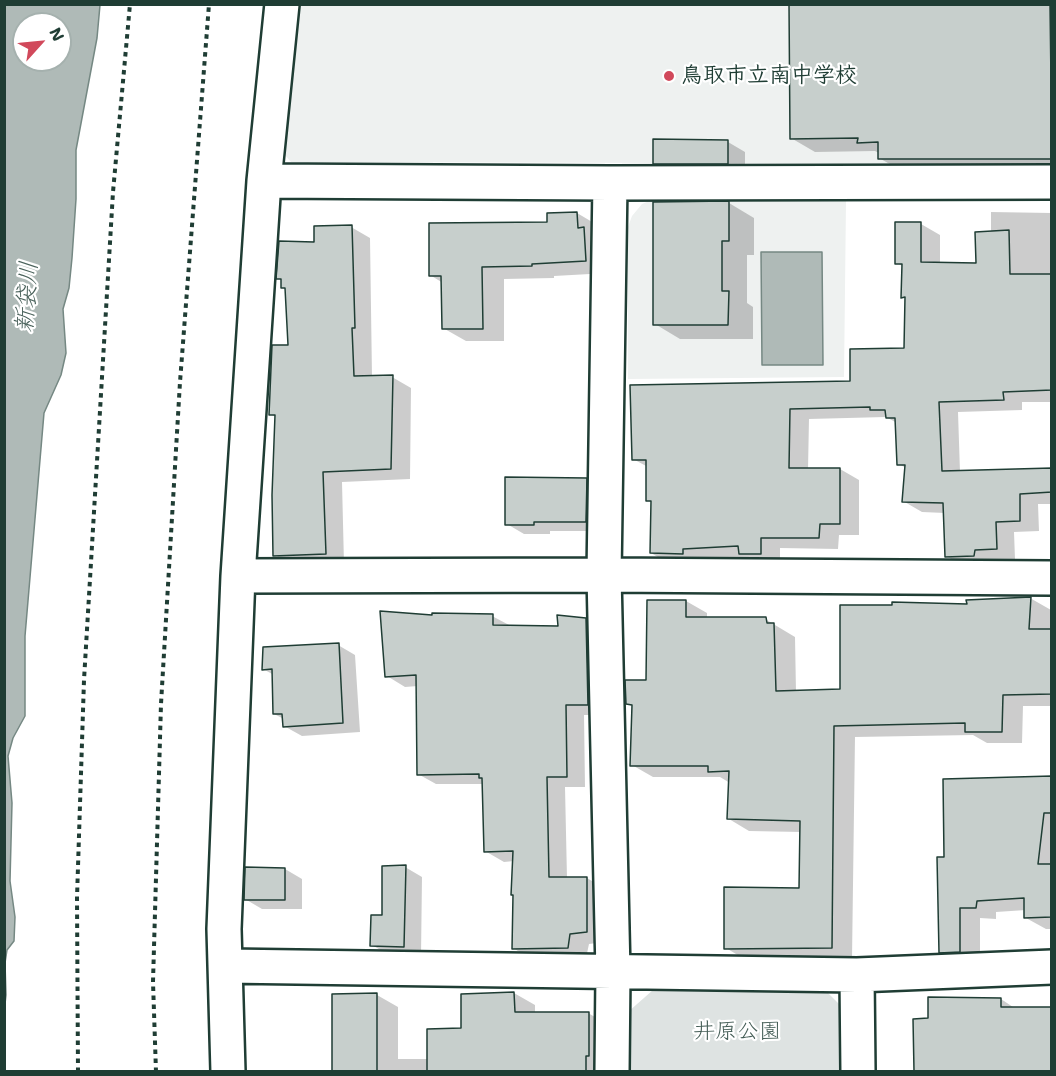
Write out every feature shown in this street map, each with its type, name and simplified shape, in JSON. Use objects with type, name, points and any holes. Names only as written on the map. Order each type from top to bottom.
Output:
[{"type":"street","points":[[228,1071],[227,966],[224,929],[238,576],[264,181],[282,4]]},
{"type":"street","points":[[264,181],[1052,182]]},
{"type":"street","points":[[610,183],[604,575],[613,972],[612,1071]]},
{"type":"street","points":[[238,576],[604,575],[1052,578]]},
{"type":"street","points":[[227,966],[857,975],[1052,967]]},
{"type":"street","points":[[857,975],[858,1071]]},
{"type":"path","points":[[78,1071],[77,898],[84,680],[113,192],[130,4]]},
{"type":"path","points":[[156,1071],[153,982],[161,704],[180,382],[209,4]]},
{"type":"shaded area","name":"鳥取市立南中学校","points":[[293,5],[1051,5],[1051,164],[291,162],[279,148]]},
{"type":"shaded area","points":[[654,199],[846,201],[844,377],[628,379],[628,227],[632,216],[642,204]]},
{"type":"green space","name":"井原公園","points":[[653,990],[828,993],[843,1008],[843,1071],[628,1071],[628,1012]]},
{"type":"water","name":"新袋川","points":[[5,4],[100,5],[97,38],[76,150],[76,199],[72,258],[69,288],[63,309],[66,353],[61,375],[44,413],[25,636],[25,716],[13,738],[8,756],[12,803],[10,881],[15,917],[14,941],[7,950],[5,963]]},
{"type":"water","points":[[761,252],[822,252],[823,365],[762,365]]},
{"type":"building","points":[[789,4],[1050,4],[1052,159],[878,159],[878,142],[857,143],[858,138],[790,139]]},
{"type":"building","points":[[653,139],[728,140],[728,164],[653,164]]},
{"type":"building","points":[[729,201],[729,241],[722,241],[722,291],[729,291],[728,325],[653,325],[653,202]]},
{"type":"building","points":[[577,212],[578,228],[584,227],[586,261],[532,264],[532,266],[482,267],[483,329],[442,329],[441,276],[429,276],[429,223],[547,222],[547,213]]},
{"type":"building","points":[[895,222],[921,222],[921,262],[976,263],[975,232],[1009,230],[1010,274],[1052,274],[1052,390],[1003,392],[1004,400],[939,402],[942,471],[1052,468],[1052,492],[1020,494],[1020,521],[996,522],[997,549],[975,550],[974,556],[945,557],[943,503],[902,502],[905,465],[897,465],[895,418],[886,418],[885,410],[870,410],[870,407],[790,409],[789,468],[840,468],[840,524],[820,524],[819,538],[761,538],[761,554],[739,554],[738,546],[683,549],[683,554],[650,553],[651,501],[646,501],[646,460],[632,460],[630,385],[850,381],[850,349],[904,348],[905,297],[901,298],[902,264],[895,264]]},
{"type":"building","points":[[352,225],[354,376],[393,375],[391,469],[323,472],[326,554],[273,556],[272,495],[275,415],[269,415],[272,345],[288,345],[285,288],[281,288],[281,279],[276,279],[279,241],[314,242],[314,226]]},
{"type":"building","points":[[505,477],[587,478],[586,522],[534,522],[534,525],[505,525]]},
{"type":"building","points":[[1031,597],[1029,629],[1052,629],[1052,694],[1003,695],[1002,732],[965,732],[965,723],[834,726],[832,948],[724,949],[724,887],[799,888],[800,821],[727,819],[729,771],[708,772],[708,766],[630,766],[632,705],[626,704],[625,680],[646,680],[647,600],[686,600],[686,617],[766,617],[767,623],[774,623],[776,691],[840,689],[840,605],[892,605],[892,602],[967,604],[966,600]]},
{"type":"building","points":[[380,611],[432,615],[432,613],[493,614],[493,625],[558,626],[557,615],[586,618],[588,705],[566,705],[567,777],[547,777],[549,877],[587,877],[587,932],[570,934],[568,948],[512,949],[513,851],[484,852],[482,778],[479,778],[479,774],[417,775],[416,675],[385,677]]},
{"type":"building","points":[[339,643],[343,723],[283,727],[282,714],[273,714],[272,669],[262,670],[263,647]]},
{"type":"building","points":[[1052,776],[1052,813],[1044,813],[1038,864],[1052,864],[1052,917],[1024,918],[1024,898],[977,901],[976,908],[960,908],[960,952],[939,953],[937,857],[944,857],[943,779]]},
{"type":"building","points":[[406,865],[404,947],[370,946],[371,915],[382,915],[382,866]]},
{"type":"building","points":[[245,867],[285,868],[285,900],[244,900]]},
{"type":"building","points":[[514,992],[515,1012],[589,1012],[589,1056],[586,1056],[586,1071],[427,1071],[427,1029],[461,1028],[461,994]]},
{"type":"building","points":[[377,993],[377,1071],[332,1071],[332,994]]},
{"type":"building","points":[[928,997],[1001,998],[1001,1007],[1052,1007],[1052,1071],[914,1071],[913,1019],[928,1018]]},
{"type":"place","name":"鳥取市立南中学校","points":[[669,76]]}]
